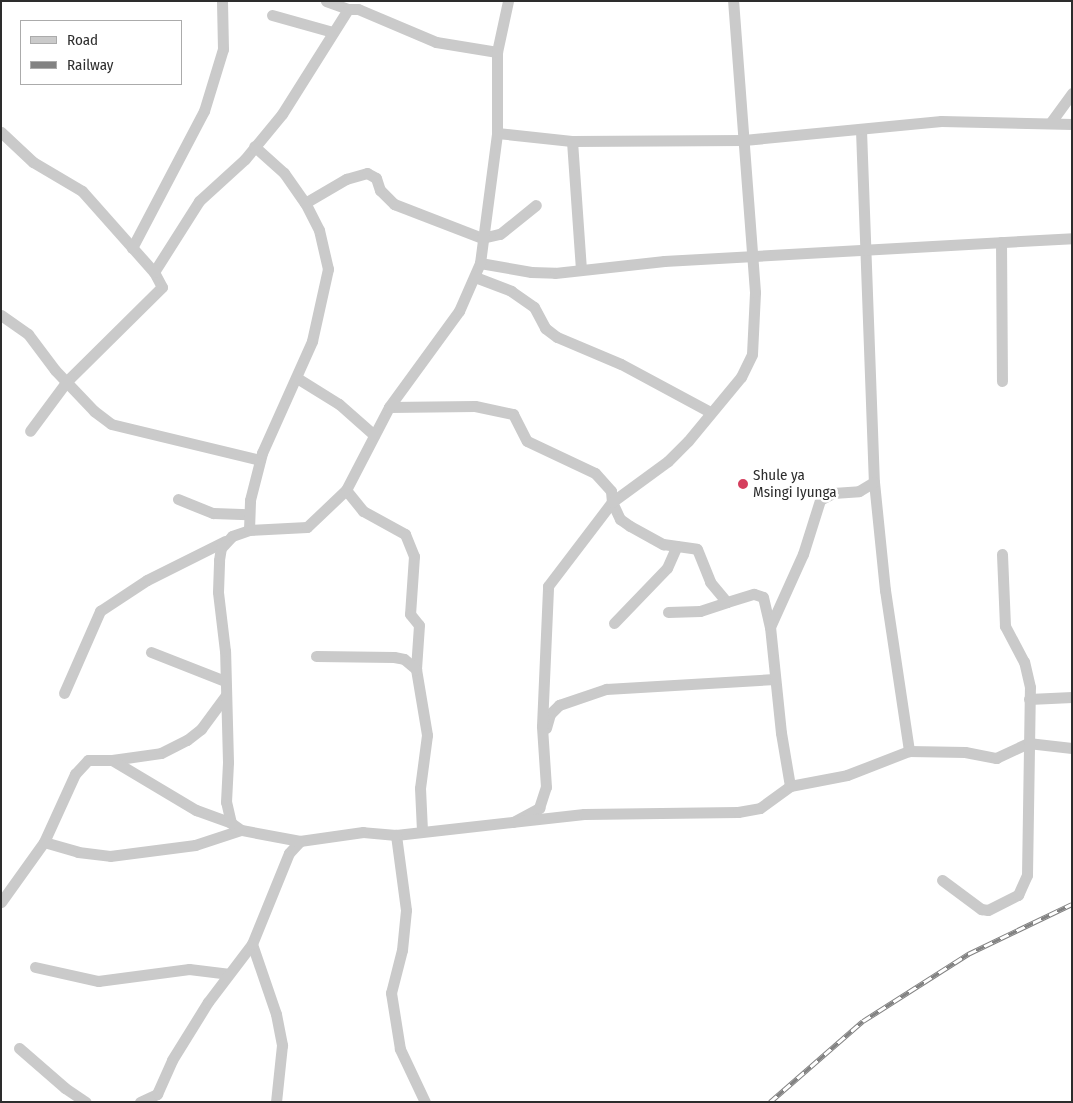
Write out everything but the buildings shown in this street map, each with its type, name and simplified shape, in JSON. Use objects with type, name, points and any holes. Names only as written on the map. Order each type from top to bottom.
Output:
[{"type":"street","points":[[132,248],[204,111],[223,49],[222,1]]},
{"type":"street","points":[[326,1],[348,10],[358,9],[436,42],[498,52]]},
{"type":"street","points":[[64,693],[94,620],[107,604],[147,580],[249,530],[307,527],[346,490],[389,407],[459,311],[480,263],[497,133],[498,52],[508,1]]},
{"type":"street","points":[[513,822],[539,808],[544,800],[547,772],[544,737],[546,594],[582,538],[612,502],[668,461],[741,377],[752,354],[755,292],[733,1]]},
{"type":"street","points":[[154,272],[199,201],[236,168],[293,98],[332,32],[348,10]]},
{"type":"street","points":[[272,15],[332,32]]},
{"type":"street","points":[[1051,122],[1072,93]]},
{"type":"street","points":[[497,133],[572,141],[744,140],[941,122],[1051,122],[1072,124]]},
{"type":"street","points":[[861,130],[874,482],[885,590],[909,751]]},
{"type":"street","points":[[1,132],[33,162],[82,191],[154,272],[162,287],[67,381],[30,431]]},
{"type":"street","points":[[572,141],[581,270]]},
{"type":"street","points":[[249,530],[248,514],[260,460],[312,341],[328,269],[319,230],[306,203],[284,173],[254,146]]},
{"type":"street","points":[[306,203],[346,179],[368,173],[376,178],[380,190],[394,204],[482,238],[500,234],[536,204]]},
{"type":"street","points":[[480,263],[531,272],[581,270],[664,261],[1072,238]]},
{"type":"street","points":[[1002,242],[1002,381]]},
{"type":"street","points":[[475,277],[511,291],[534,307],[545,328],[564,341],[621,364],[710,412]]},
{"type":"street","points":[[1,315],[28,334],[94,411],[112,424],[260,460]]},
{"type":"street","points":[[297,378],[339,404],[374,435]]},
{"type":"street","points":[[389,407],[475,406],[513,414],[527,441],[595,473],[611,491],[612,502],[620,518],[630,526],[663,544],[697,549],[710,582],[727,602]]},
{"type":"street","points":[[770,627],[803,554],[820,500],[833,493],[859,491],[874,482]]},
{"type":"street","points":[[346,490],[363,511],[378,522],[400,530],[410,541],[414,571],[410,614],[419,631],[416,669],[427,735],[420,788],[422,832]]},
{"type":"street","points":[[178,499],[212,513],[248,514]]},
{"type":"street","points":[[227,540],[220,554],[218,592],[226,695],[226,802],[236,826]]},
{"type":"street","points":[[614,623],[667,568],[677,546]]},
{"type":"street","points":[[942,880],[988,910],[1018,895],[1024,888],[1028,860],[1029,698],[1024,662],[1005,626],[1002,554]]},
{"type":"street","points":[[668,612],[700,611],[754,594],[763,597],[770,627],[775,679],[790,786]]},
{"type":"street","points":[[151,652],[225,682]]},
{"type":"street","points":[[316,656],[394,657],[404,659],[416,669]]},
{"type":"street","points":[[544,737],[547,720],[555,708],[594,692],[691,682],[775,679]]},
{"type":"street","points":[[1,902],[44,842],[80,767],[94,758],[112,760],[161,753],[187,740],[201,729],[226,695]]},
{"type":"street","points":[[1029,698],[1072,697]]},
{"type":"street","points":[[112,760],[196,810],[236,826],[300,841],[363,832],[396,835],[631,811],[738,812],[765,806],[790,786],[847,775],[909,751],[965,752],[996,758],[1028,743],[1072,748]]},
{"type":"street","points":[[44,842],[78,852],[110,856],[188,846],[236,826]]},
{"type":"street","points":[[396,835],[406,910],[402,950],[391,993],[400,1049],[426,1102]]},
{"type":"street","points":[[140,1102],[156,1098],[172,1060],[228,974],[252,944],[289,852],[300,841]]},
{"type":"street","points":[[252,944],[276,1014],[282,1045],[276,1102]]},
{"type":"street","points":[[35,967],[98,981],[189,969],[228,974]]},
{"type":"street","points":[[19,1048],[65,1088],[86,1102]]},
{"type":"railway","points":[[770,1102],[863,1021],[968,954],[1072,904]]},
{"type":"place","name":"Shule ya Msingi Iyunga","points":[[743,484]]}]
